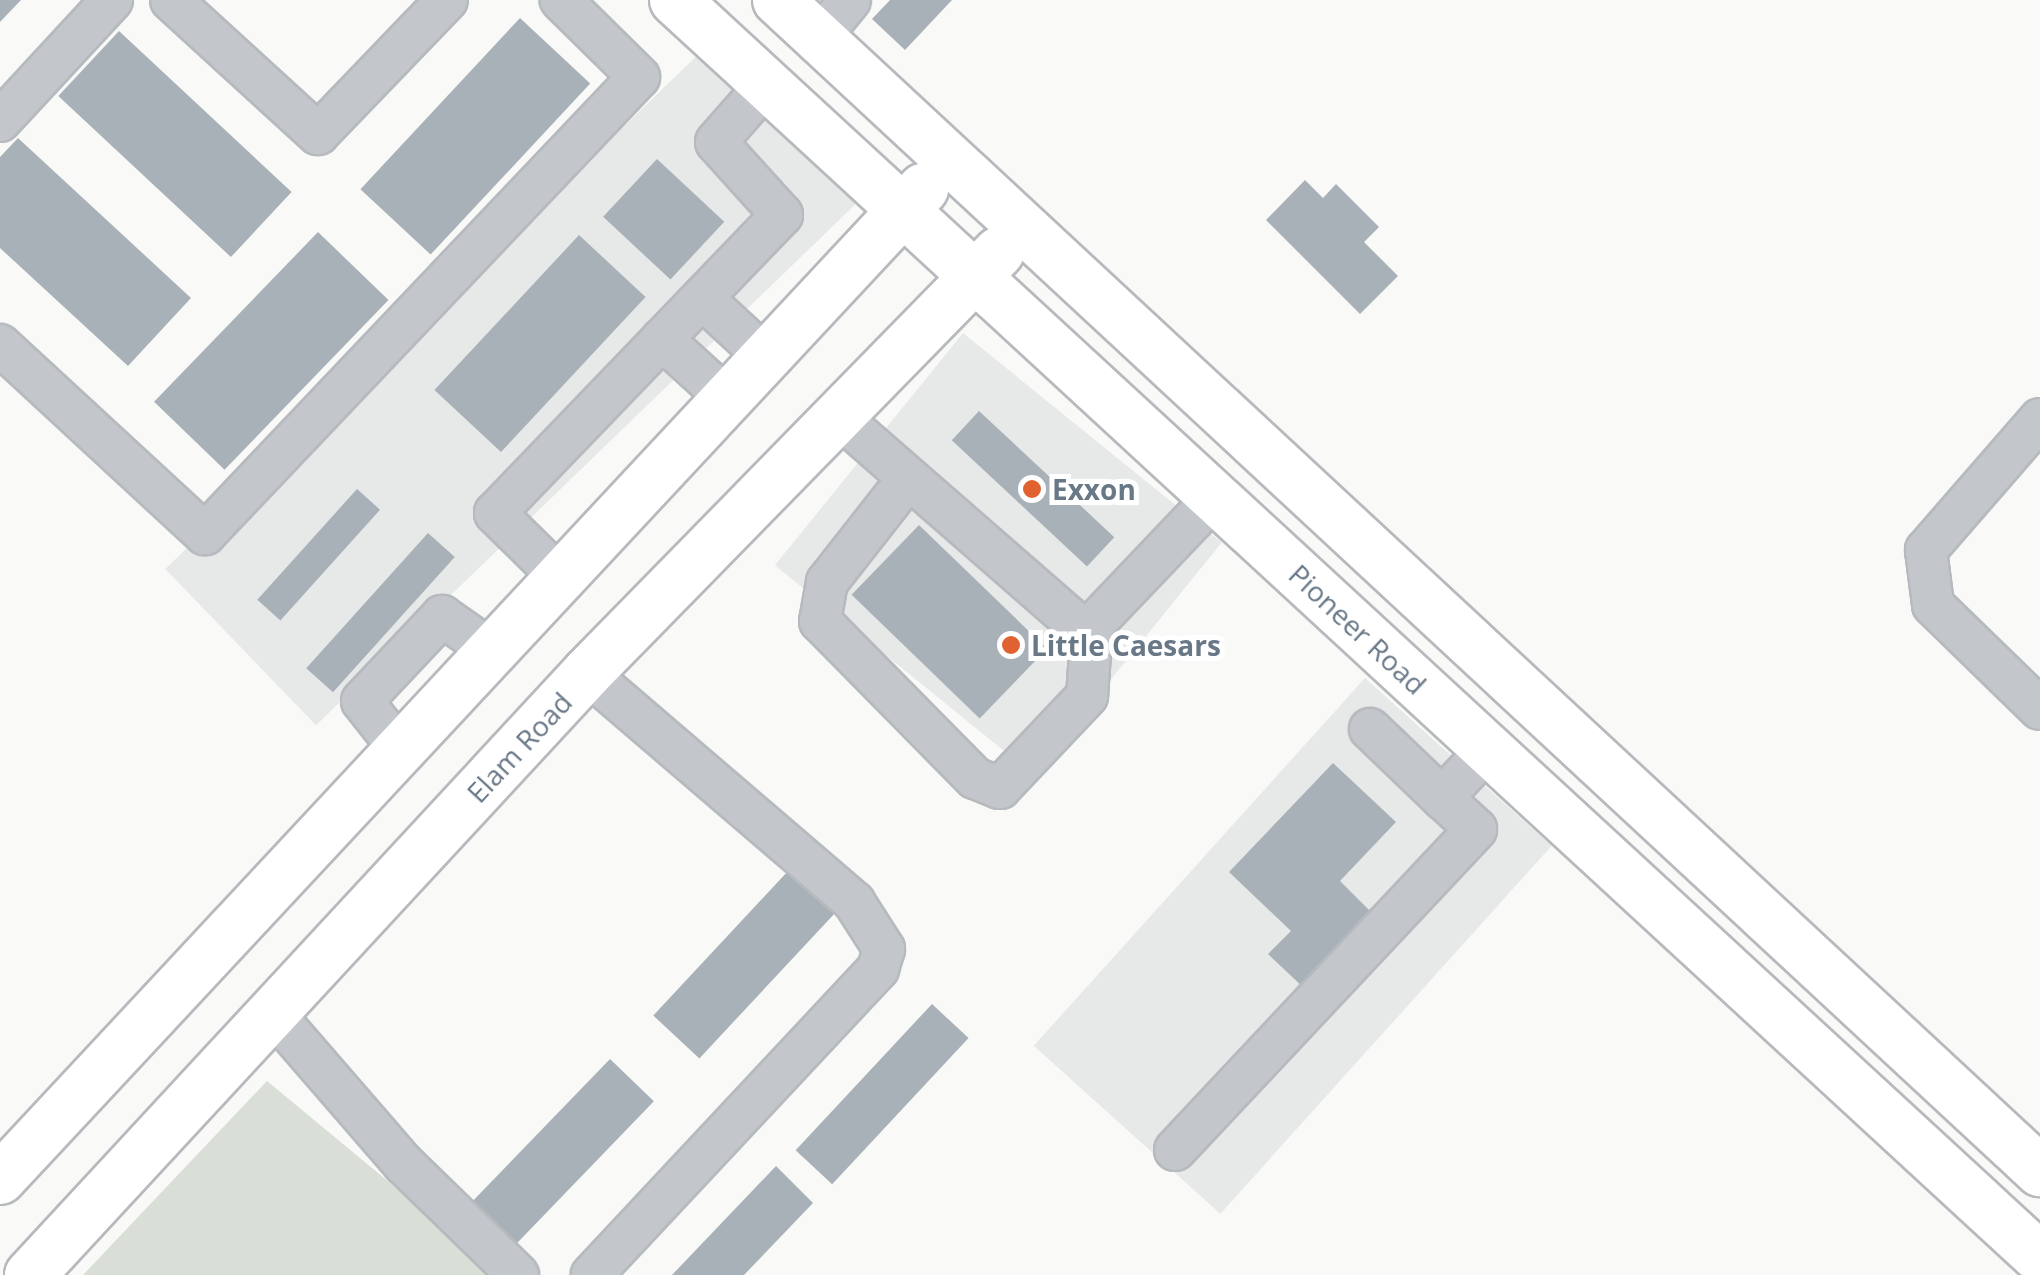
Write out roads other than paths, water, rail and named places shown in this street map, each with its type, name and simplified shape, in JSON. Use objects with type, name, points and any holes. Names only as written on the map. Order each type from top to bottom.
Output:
[{"type":"main road","name":"Pioneer Road","points":[[675,0],[2040,1258]]},
{"type":"main road","points":[[778,0],[949,165],[2040,1171]]},
{"type":"main road","points":[[0,1179],[496,654],[901,209],[949,165]]},
{"type":"main road","name":"Elam Road","points":[[30,1275],[587,673],[1018,229]]},
{"type":"main road","points":[[1215,497],[1259,451]]},
{"type":"main road","points":[[548,598],[587,673]]},
{"type":"main road","points":[[1488,749],[1531,703]]},
{"type":"main road","points":[[1871,1102],[1910,1103],[2040,1224]]},
{"type":"lane","points":[[0,121],[112,0]]},
{"type":"lane","points":[[171,0],[318,134],[447,0]]},
{"type":"lane","points":[[0,345],[205,534],[639,77],[561,0]]},
{"type":"lane","points":[[818,39],[850,0]]},
{"type":"lane","points":[[548,598],[496,512],[782,215],[716,142],[766,84]]},
{"type":"lane","points":[[702,298],[767,358]]},
{"type":"lane","points":[[662,340],[729,400]]},
{"type":"lane","points":[[839,417],[1069,622],[1092,626]]},
{"type":"lane","points":[[2040,419],[1926,550],[1933,605],[2040,709]]},
{"type":"lane","points":[[908,480],[827,582],[820,621],[975,778],[1000,788],[1087,696],[1092,626],[1215,497]]},
{"type":"lane","points":[[403,752],[362,710],[388,672],[442,616],[496,654]]},
{"type":"lane","points":[[587,673],[854,902],[884,949],[878,969],[592,1275]]},
{"type":"lane","points":[[1175,1150],[1476,828],[1370,729]]},
{"type":"lane","points":[[1442,798],[1488,749]]},
{"type":"lane","points":[[274,1013],[404,1164],[518,1275]]},
{"type":"place","name":"Exxon","points":[[1032,489]]},
{"type":"place","name":"Little Caesars","points":[[1011,645]]}]
